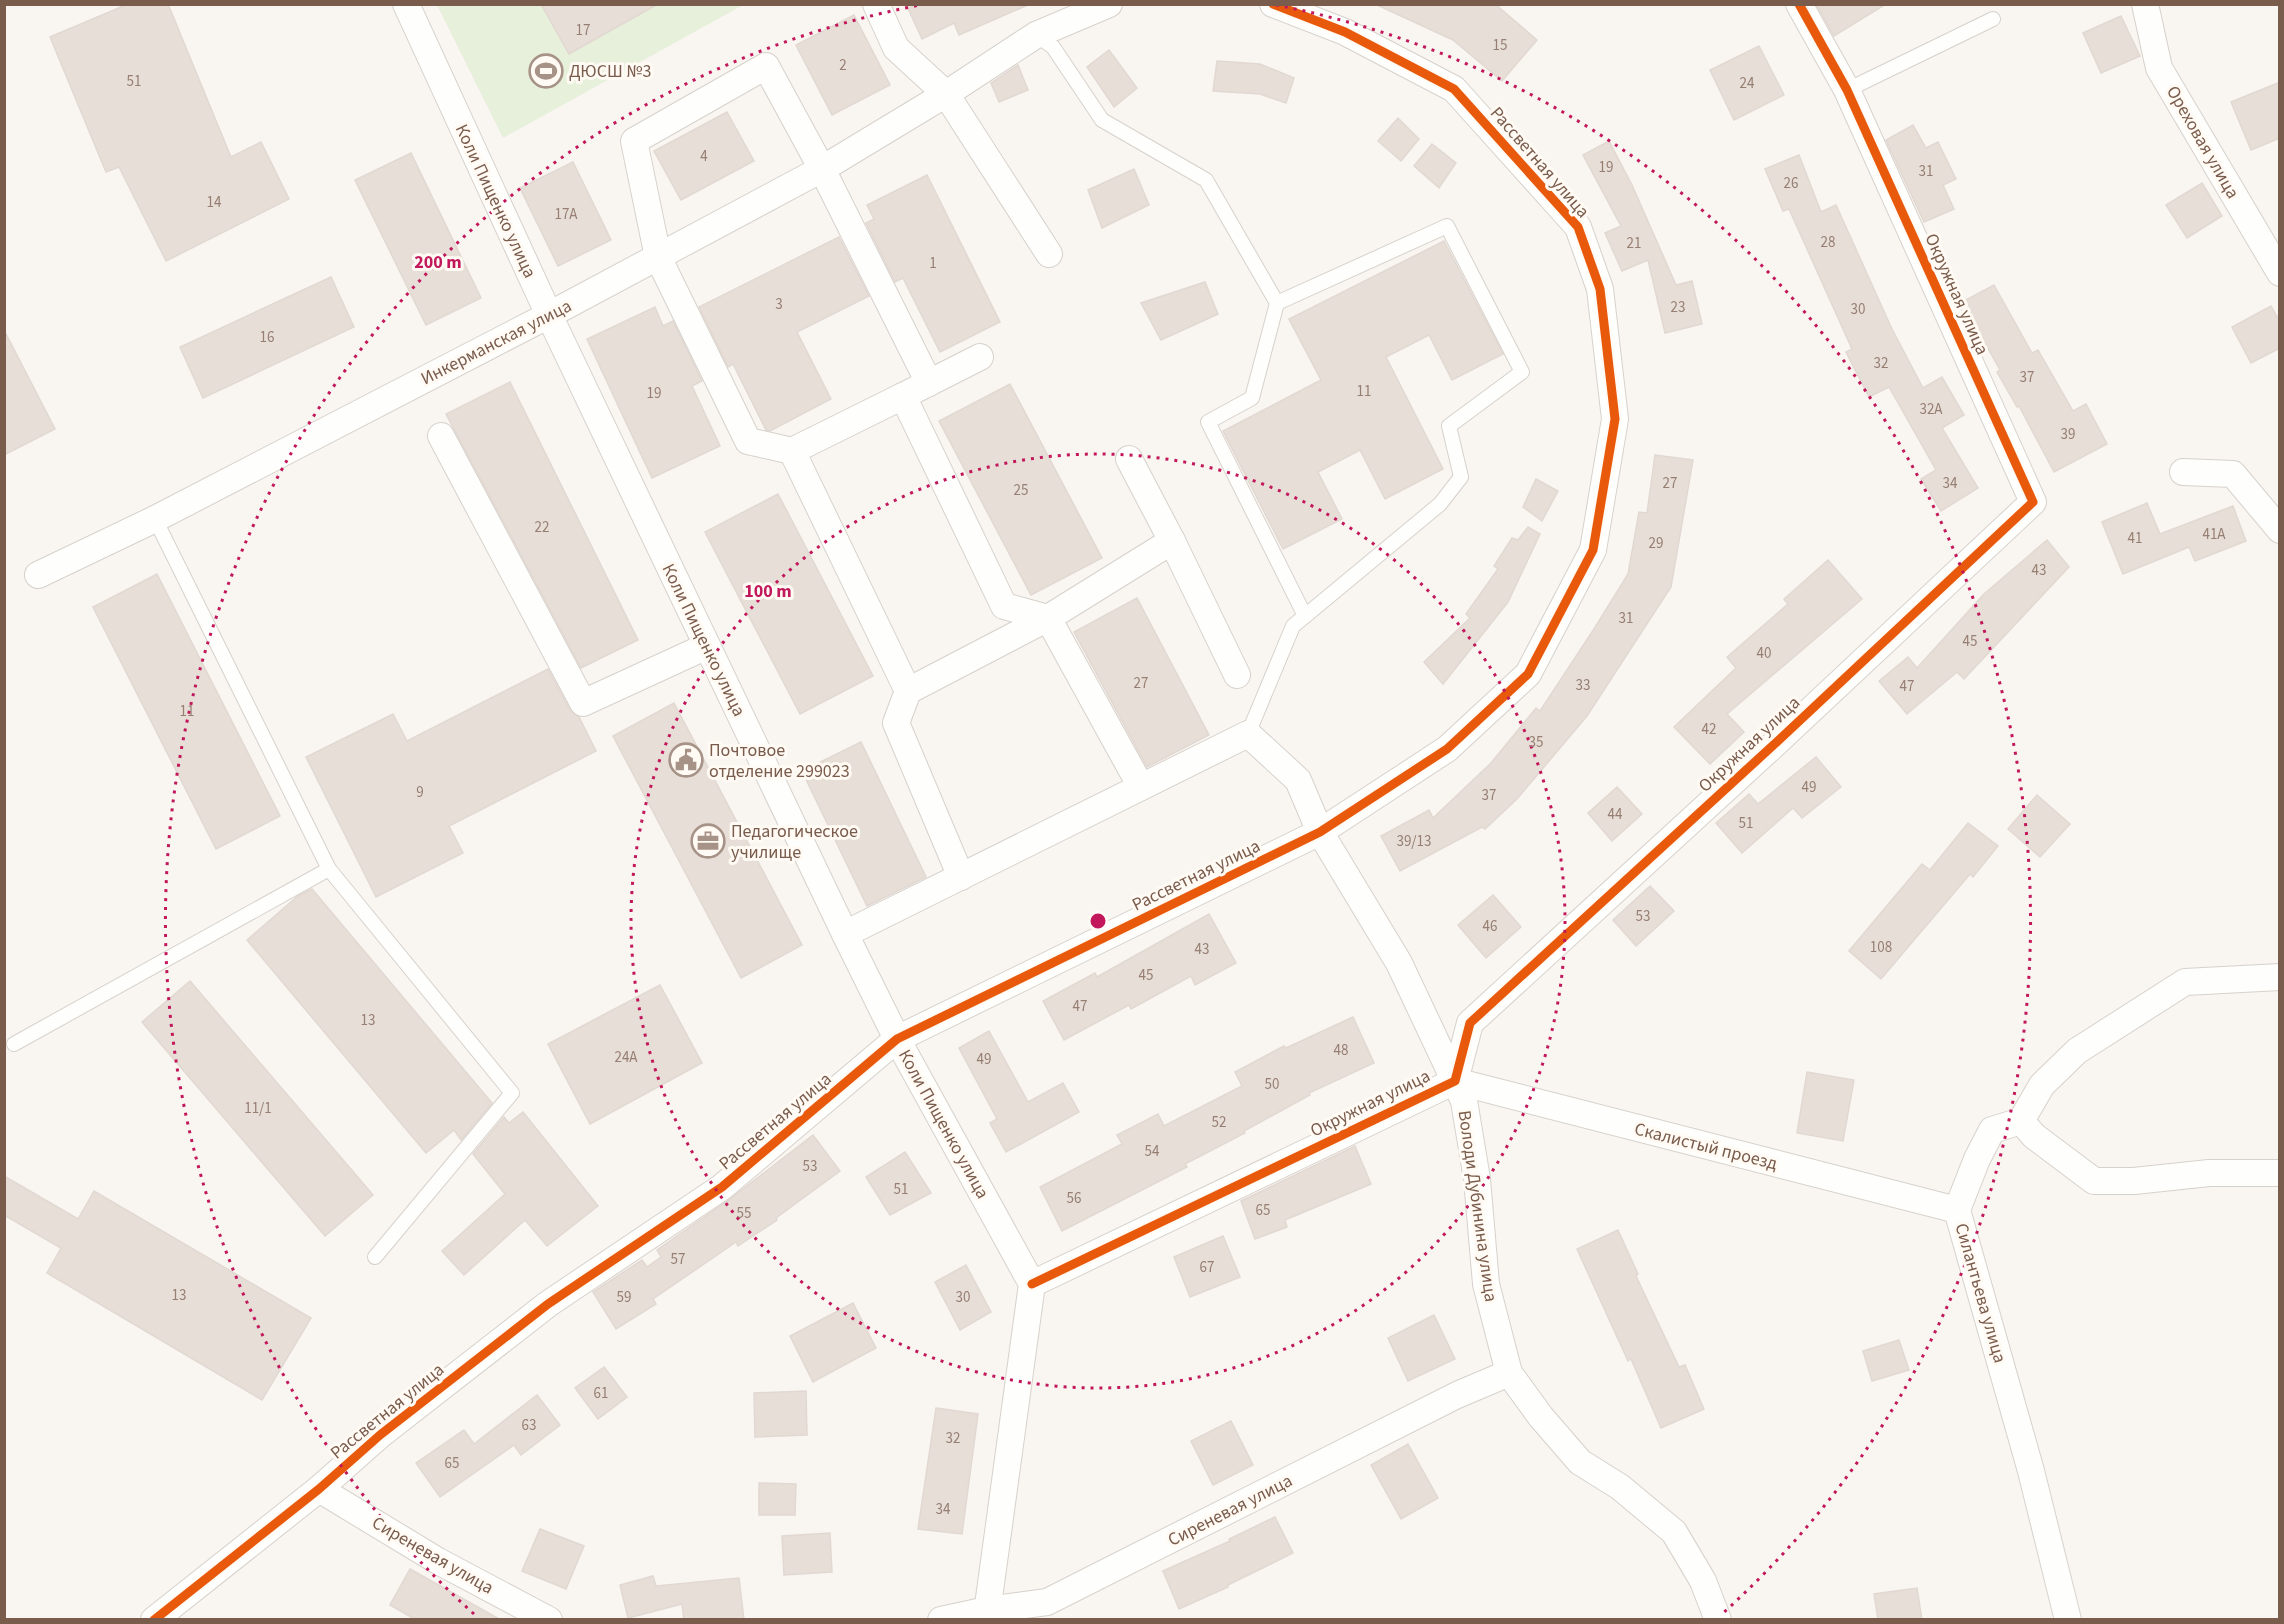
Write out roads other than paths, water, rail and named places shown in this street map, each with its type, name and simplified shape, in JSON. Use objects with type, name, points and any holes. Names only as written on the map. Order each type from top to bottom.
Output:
[{"type":"street","name":"Коли Пищенко улица","points":[[406,4],[549,315],[845,934],[897,1040],[1032,1284]]},
{"type":"street","points":[[876,4],[896,48],[946,94],[1049,254]]},
{"type":"street","points":[[946,94],[1036,35],[1109,4]]},
{"type":"street","name":"Рассветная улица","points":[[154,1620],[319,1489],[380,1435],[548,1304],[722,1187],[897,1040],[1320,832],[1447,749],[1528,674],[1593,550],[1615,419],[1600,290],[1578,227],[1454,89],[1345,32],[1273,4]]},
{"type":"street","name":"Окружная улица","points":[[1032,1284],[1455,1081],[1470,1023],[1780,739],[2033,502],[1848,90],[1799,4]]},
{"type":"street","name":"Ореховая улица","points":[[2145,4],[2159,68],[2280,273]]},
{"type":"street","points":[[929,383],[822,169],[766,66],[634,141],[658,256],[748,441],[792,451],[903,396],[929,383],[980,357]]},
{"type":"street","name":"Инкерманская улица","points":[[38,575],[155,519],[549,315],[822,169],[946,94]]},
{"type":"street","points":[[903,396],[1004,606],[1048,618],[1141,787]]},
{"type":"street","points":[[441,436],[583,703],[707,646]]},
{"type":"street","points":[[792,451],[908,691]]},
{"type":"street","points":[[1129,459],[1237,675]]},
{"type":"street","points":[[2183,472],[2233,474],[2280,530]]},
{"type":"street","points":[[961,877],[896,723],[908,691],[1048,618],[1172,541]]},
{"type":"street","points":[[845,934],[1248,734]]},
{"type":"street","name":"Володи Дубинина улица","points":[[1248,734],[1298,780],[1320,832],[1399,963],[1464,1101],[1477,1179],[1486,1284],[1509,1373],[1541,1417],[1580,1462],[1620,1487],[1674,1532],[1703,1581],[1718,1620]]},
{"type":"street","points":[[2280,977],[2185,981],[2076,1051],[2042,1085],[2021,1121],[2034,1136],[2094,1181],[2209,1173],[2280,1173]]},
{"type":"street","name":"Скалистый проезд","points":[[1455,1081],[1957,1210]]},
{"type":"street","name":"Силантьева улица","points":[[2021,1121],[1992,1130],[1957,1210],[2031,1471],[2068,1620]]},
{"type":"street","points":[[986,1615],[1032,1284]]},
{"type":"street","name":"Сиреневая улица","points":[[941,1620],[986,1615],[1047,1602],[1456,1395],[1509,1373]]},
{"type":"street","name":"Сиреневая улица","points":[[319,1489],[438,1561],[549,1620]]},
{"type":"lane","points":[[1848,90],[1993,19]]},
{"type":"lane","points":[[1036,35],[1053,48],[1102,120],[1206,180],[1277,303],[1252,398],[1208,422],[1305,616]]},
{"type":"lane","points":[[1248,734],[1293,626],[1440,504],[1461,477],[1449,426],[1522,372],[1448,225],[1277,303]]},
{"type":"lane","points":[[155,519],[329,869],[512,1093],[375,1257]]},
{"type":"lane","points":[[14,1044],[329,869]]},
{"type":"place","name":"ДЮСШ №3","points":[[546,71]]},
{"type":"place","name":"Почтовое отделение 299023","points":[[686,760]]},
{"type":"place","name":"Педагогическое училище","points":[[708,841]]}]
